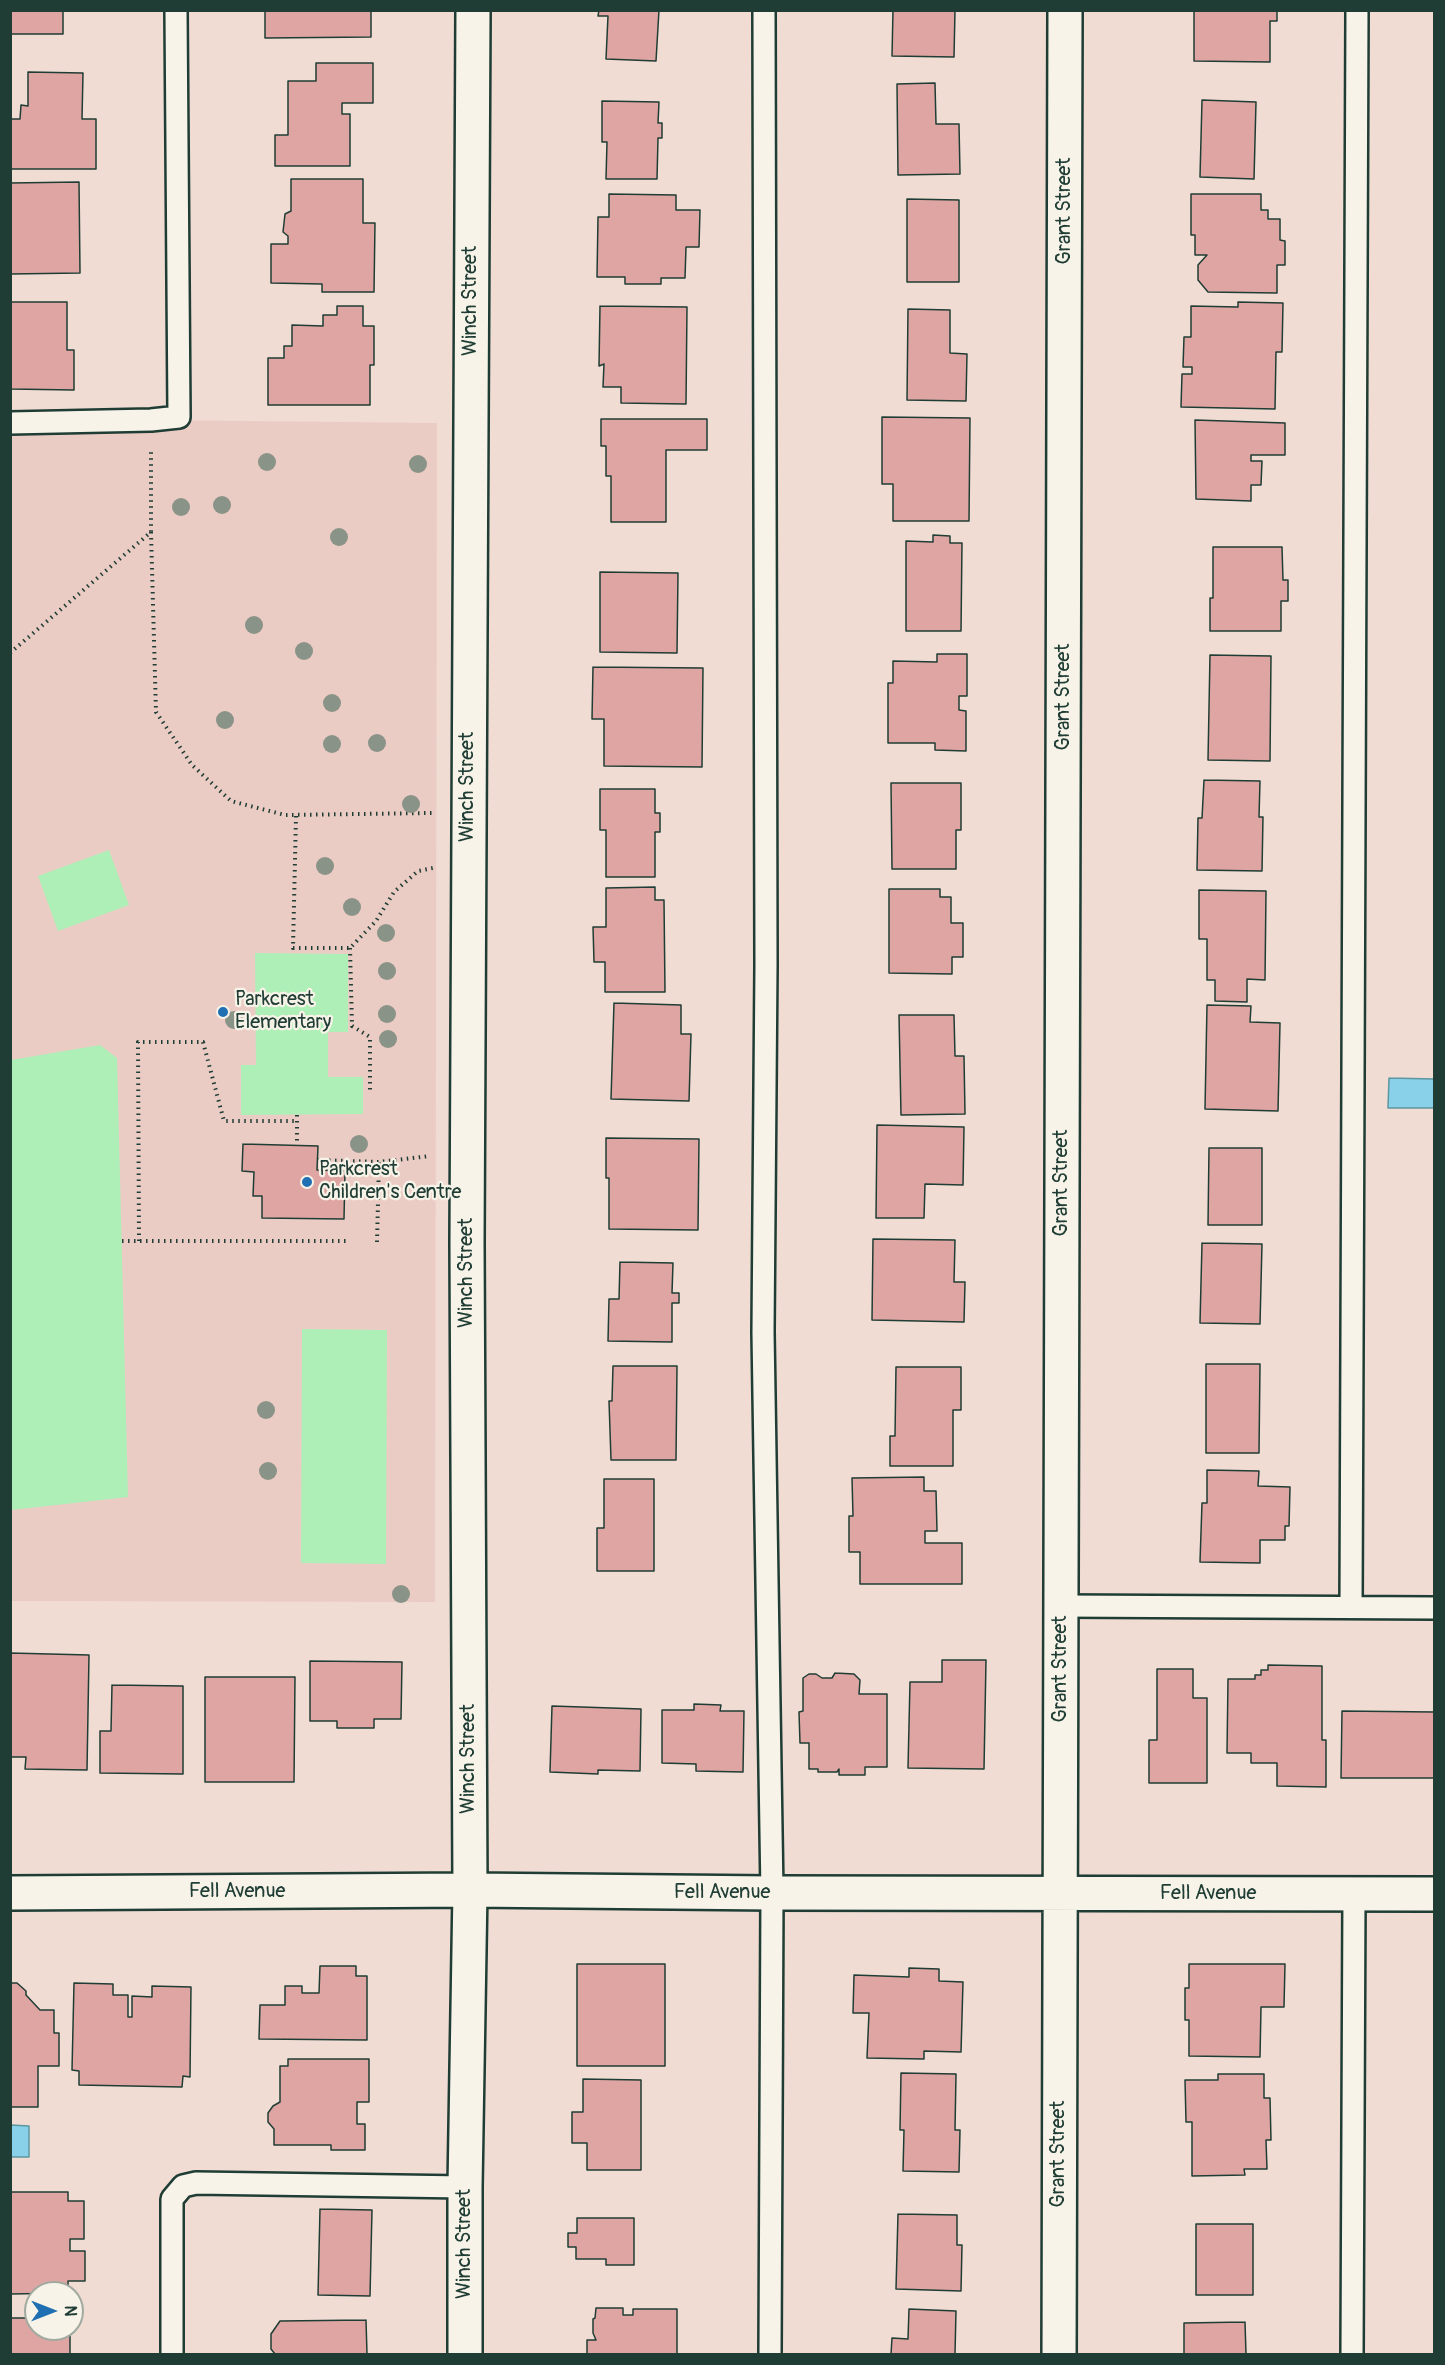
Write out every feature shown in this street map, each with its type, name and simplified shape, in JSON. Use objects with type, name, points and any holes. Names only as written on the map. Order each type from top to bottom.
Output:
[{"type":"street","name":"Winch Street","points":[[465,2355],[465,2187],[470,1890],[466,1230],[473,10]]},
{"type":"street","name":"Grant Street","points":[[1059,2355],[1065,10]]},
{"type":"street","name":"Fell Avenue","points":[[10,1893],[470,1890],[1434,1894]]},
{"type":"lane","points":[[10,423],[151,420],[179,417],[176,10]]},
{"type":"lane","points":[[764,10],[763,1332],[772,1893],[770,2355]]},
{"type":"lane","points":[[1351,1606],[1357,10]]},
{"type":"lane","points":[[1061,1606],[1434,1608]]},
{"type":"lane","points":[[1352,2355],[1354,1894]]},
{"type":"lane","points":[[172,2355],[172,2199],[183,2186],[196,2183],[465,2187]]},
{"type":"path","points":[[151,420],[151,532],[156,712],[192,765],[231,801],[285,815],[443,813]]},
{"type":"path","points":[[10,654],[151,532]]},
{"type":"path","points":[[296,816],[293,948],[350,948]]},
{"type":"path","points":[[370,1093],[370,1037],[352,1026],[350,948],[376,921],[394,892],[418,871],[443,866]]},
{"type":"path","points":[[139,1241],[138,1042],[203,1042],[224,1121],[297,1121]]},
{"type":"path","points":[[297,1114],[297,1146]]},
{"type":"path","points":[[317,1160],[379,1162],[432,1155]]},
{"type":"path","points":[[377,1242],[379,1162]]},
{"type":"path","points":[[122,1241],[348,1241]]},
{"type":"shaded area","name":"Parkcrest Elementary","points":[[10,421],[437,423],[435,1602],[11,1601]]},
{"type":"green space","points":[[109,850],[129,905],[58,931],[38,876]]},
{"type":"green space","points":[[255,953],[348,954],[348,1032],[328,1032],[328,1077],[363,1077],[363,1114],[241,1115],[241,1065],[256,1065]]},
{"type":"green space","points":[[100,1045],[117,1058],[128,1497],[11,1510],[11,1060]]},
{"type":"green space","points":[[302,1329],[387,1330],[386,1564],[301,1563]]},
{"type":"water","points":[[1389,1078],[1434,1079],[1434,1108],[1388,1108]]},
{"type":"water","points":[[11,2125],[29,2126],[29,2157],[11,2157]]},
{"type":"building","points":[[10,10],[63,10],[63,34],[10,34]]},
{"type":"building","points":[[265,10],[371,10],[371,37],[265,38]]},
{"type":"building","points":[[599,10],[659,10],[656,61],[606,59],[608,16],[598,16]]},
{"type":"building","points":[[893,10],[955,10],[954,57],[892,56]]},
{"type":"building","points":[[1194,10],[1277,10],[1277,21],[1270,21],[1270,62],[1194,61]]},
{"type":"building","points":[[316,63],[373,63],[373,103],[342,103],[342,114],[350,114],[350,166],[275,166],[275,135],[288,135],[288,81],[316,81]]},
{"type":"building","points":[[28,72],[83,73],[82,119],[96,119],[96,169],[10,169],[10,119],[20,119],[21,105],[28,106]]},
{"type":"building","points":[[935,83],[936,124],[959,124],[960,174],[898,175],[897,84]]},
{"type":"building","points":[[1202,100],[1256,102],[1254,179],[1200,177]]},
{"type":"building","points":[[602,101],[659,102],[658,123],[662,123],[662,138],[658,138],[657,179],[606,179],[607,142],[602,142]]},
{"type":"building","points":[[291,179],[363,179],[363,223],[375,223],[374,292],[322,292],[322,284],[271,283],[271,244],[288,244],[288,236],[283,232],[285,214],[291,211]]},
{"type":"building","points":[[79,182],[80,273],[10,274],[10,183]]},
{"type":"building","points":[[609,194],[676,195],[676,210],[700,210],[699,247],[686,247],[685,278],[661,278],[661,284],[625,284],[625,277],[597,277],[598,217],[609,217]]},
{"type":"building","points":[[1191,194],[1261,194],[1261,210],[1268,210],[1268,219],[1280,219],[1280,240],[1285,241],[1285,265],[1277,265],[1277,293],[1208,292],[1198,280],[1198,265],[1207,255],[1195,255],[1195,235],[1191,235]]},
{"type":"building","points":[[907,199],[959,200],[959,282],[907,282]]},
{"type":"building","points":[[10,302],[67,302],[67,350],[74,350],[74,390],[10,389]]},
{"type":"building","points":[[1238,302],[1283,303],[1282,352],[1276,352],[1275,409],[1181,407],[1182,374],[1192,374],[1192,367],[1183,367],[1184,337],[1191,337],[1191,306],[1238,307]]},
{"type":"building","points":[[337,306],[363,306],[363,326],[374,326],[374,365],[370,365],[370,405],[268,405],[268,358],[284,358],[284,346],[292,346],[292,325],[323,326],[323,315],[337,315]]},
{"type":"building","points":[[600,306],[687,307],[686,404],[621,403],[621,387],[603,387],[604,364],[599,366]]},
{"type":"building","points":[[908,309],[950,310],[950,353],[967,354],[966,401],[907,400]]},
{"type":"building","points":[[882,417],[970,418],[969,521],[893,521],[893,484],[882,484]]},
{"type":"building","points":[[601,419],[707,419],[707,450],[666,450],[666,522],[611,522],[611,476],[606,476],[606,446],[601,446]]},
{"type":"building","points":[[1195,420],[1285,423],[1285,455],[1251,455],[1251,461],[1262,461],[1261,485],[1251,485],[1251,501],[1196,499]]},
{"type":"building","points":[[933,535],[950,536],[950,543],[962,543],[961,631],[906,631],[906,541],[933,542]]},
{"type":"building","points":[[1213,547],[1282,547],[1283,580],[1288,580],[1288,601],[1281,601],[1281,631],[1210,631],[1210,598],[1213,598]]},
{"type":"building","points":[[600,572],[678,573],[677,653],[600,652]]},
{"type":"building","points":[[937,654],[967,654],[967,696],[959,696],[959,710],[966,711],[966,751],[935,750],[935,743],[888,743],[888,683],[893,683],[893,661],[937,662]]},
{"type":"building","points":[[1210,655],[1271,656],[1270,761],[1208,760]]},
{"type":"building","points":[[593,667],[703,668],[702,767],[604,766],[604,719],[592,719]]},
{"type":"building","points":[[1204,780],[1260,781],[1259,817],[1263,817],[1262,871],[1197,870],[1198,818],[1202,818]]},
{"type":"building","points":[[891,783],[961,783],[961,830],[956,830],[956,869],[892,869]]},
{"type":"building","points":[[600,789],[655,789],[655,813],[660,813],[660,832],[655,832],[655,877],[606,877],[606,830],[600,830]]},
{"type":"building","points":[[655,887],[655,900],[664,900],[665,992],[605,992],[605,962],[594,962],[593,927],[606,927],[606,888]]},
{"type":"building","points":[[889,889],[940,889],[940,897],[951,897],[951,923],[963,923],[963,957],[952,957],[952,974],[889,973]]},
{"type":"building","points":[[1199,890],[1266,891],[1265,980],[1247,979],[1247,1002],[1215,1001],[1215,980],[1207,980],[1207,939],[1199,939]]},
{"type":"building","points":[[614,1003],[681,1005],[681,1034],[691,1034],[689,1101],[611,1099]]},
{"type":"building","points":[[1207,1005],[1251,1006],[1250,1022],[1280,1023],[1278,1111],[1205,1109]]},
{"type":"building","points":[[899,1015],[954,1015],[955,1056],[964,1056],[965,1114],[901,1115]]},
{"type":"building","points":[[877,1125],[964,1127],[963,1185],[925,1184],[924,1218],[876,1218]]},
{"type":"building","points":[[606,1138],[699,1139],[698,1230],[609,1229]]},
{"type":"building","points":[[243,1144],[318,1146],[317,1170],[345,1171],[344,1219],[262,1218],[262,1196],[253,1196],[254,1172],[242,1171]]},
{"type":"building","points":[[1209,1148],[1262,1148],[1262,1225],[1208,1225]]},
{"type":"building","points":[[873,1239],[955,1240],[954,1282],[965,1282],[964,1322],[872,1320]]},
{"type":"building","points":[[1202,1243],[1262,1244],[1260,1324],[1200,1323]]},
{"type":"building","points":[[620,1262],[673,1263],[672,1293],[679,1293],[679,1303],[672,1303],[672,1342],[608,1341],[609,1299],[619,1299]]},
{"type":"building","points":[[1206,1364],[1260,1364],[1259,1453],[1206,1453]]},
{"type":"building","points":[[613,1366],[677,1366],[676,1460],[611,1460],[609,1401],[612,1401]]},
{"type":"building","points":[[896,1367],[961,1367],[961,1410],[953,1410],[953,1466],[890,1466],[890,1436],[895,1436]]},
{"type":"building","points":[[1207,1470],[1259,1471],[1258,1486],[1290,1487],[1289,1526],[1285,1526],[1285,1540],[1260,1540],[1260,1563],[1200,1562],[1202,1503],[1207,1503]]},
{"type":"building","points":[[924,1477],[924,1491],[936,1491],[937,1531],[925,1531],[925,1543],[962,1543],[962,1584],[860,1584],[860,1552],[849,1552],[849,1516],[853,1516],[852,1478]]},
{"type":"building","points":[[604,1479],[654,1479],[654,1571],[597,1571],[597,1528],[604,1528]]},
{"type":"building","points":[[10,1653],[89,1655],[87,1770],[25,1769],[26,1757],[10,1757]]},
{"type":"building","points":[[942,1660],[986,1660],[984,1769],[908,1768],[910,1682],[942,1682]]},
{"type":"building","points":[[310,1661],[402,1662],[401,1719],[374,1719],[374,1728],[337,1728],[337,1721],[310,1721]]},
{"type":"building","points":[[1268,1665],[1322,1666],[1322,1740],[1326,1740],[1326,1787],[1277,1786],[1277,1763],[1251,1763],[1251,1753],[1227,1753],[1228,1679],[1255,1679],[1255,1675],[1261,1675],[1261,1670],[1268,1670]]},
{"type":"building","points":[[1157,1669],[1193,1669],[1193,1698],[1207,1698],[1207,1783],[1149,1783],[1149,1740],[1157,1740]]},
{"type":"building","points":[[835,1673],[854,1674],[860,1680],[859,1694],[887,1694],[887,1767],[865,1767],[865,1775],[839,1775],[839,1769],[837,1772],[818,1772],[818,1769],[809,1769],[809,1743],[800,1743],[799,1712],[803,1711],[803,1678],[809,1674],[816,1674],[822,1678],[832,1678]]},
{"type":"building","points":[[205,1677],[295,1677],[294,1782],[205,1782]]},
{"type":"building","points":[[112,1685],[183,1686],[183,1774],[100,1773],[100,1731],[111,1731]]},
{"type":"building","points":[[694,1704],[721,1705],[720,1711],[744,1711],[743,1772],[696,1771],[696,1764],[662,1763],[662,1710],[694,1710]]},
{"type":"building","points":[[552,1706],[641,1709],[640,1771],[598,1770],[598,1774],[550,1772]]},
{"type":"building","points":[[1342,1711],[1434,1712],[1434,1778],[1341,1778]]},
{"type":"building","points":[[577,1964],[665,1964],[665,2066],[577,2066]]},
{"type":"building","points":[[1189,1964],[1285,1964],[1284,2007],[1261,2007],[1260,2057],[1189,2056],[1189,2020],[1185,2020],[1185,1988],[1189,1988]]},
{"type":"building","points":[[320,1966],[356,1966],[356,1976],[367,1976],[367,2040],[259,2039],[260,2005],[285,2005],[285,1986],[302,1986],[302,1993],[319,1993]]},
{"type":"building","points":[[909,1968],[939,1969],[939,1981],[963,1982],[961,2052],[924,2051],[924,2059],[867,2058],[869,2013],[853,2013],[854,1975],[909,1977]]},
{"type":"building","points":[[10,1983],[17,1983],[26,1991],[26,1995],[40,2010],[54,2010],[54,2033],[59,2033],[59,2066],[38,2066],[38,2107],[10,2107]]},
{"type":"building","points":[[74,1983],[113,1984],[113,1995],[128,1995],[128,2017],[132,2017],[132,1996],[152,1997],[152,1986],[191,1987],[190,2077],[183,2076],[182,2087],[79,2085],[79,2071],[72,2070]]},
{"type":"building","points":[[288,2059],[369,2059],[369,2102],[357,2102],[357,2124],[365,2124],[365,2150],[331,2150],[331,2145],[274,2145],[274,2129],[268,2122],[268,2113],[280,2102],[280,2066],[288,2066]]},
{"type":"building","points":[[901,2073],[956,2074],[955,2130],[960,2130],[959,2172],[903,2171],[904,2130],[900,2130]]},
{"type":"building","points":[[1218,2074],[1264,2074],[1264,2098],[1270,2098],[1271,2140],[1266,2140],[1267,2169],[1244,2169],[1245,2175],[1192,2176],[1192,2122],[1186,2122],[1185,2080],[1218,2080]]},
{"type":"building","points":[[583,2079],[641,2080],[641,2170],[587,2170],[587,2143],[572,2143],[572,2112],[583,2112]]},
{"type":"building","points":[[10,2192],[68,2192],[68,2201],[84,2201],[84,2239],[70,2239],[70,2251],[85,2251],[85,2281],[24,2281],[24,2294],[10,2294]]},
{"type":"building","points":[[320,2209],[372,2210],[370,2296],[318,2295]]},
{"type":"building","points":[[898,2214],[957,2215],[957,2245],[962,2245],[961,2291],[896,2289]]},
{"type":"building","points":[[577,2218],[634,2218],[634,2265],[606,2265],[606,2259],[576,2259],[576,2247],[568,2247],[568,2233],[577,2233]]},
{"type":"building","points":[[1196,2224],[1253,2224],[1253,2295],[1196,2295]]},
{"type":"building","points":[[596,2308],[623,2308],[623,2315],[633,2315],[633,2309],[677,2309],[677,2354],[587,2354],[587,2340],[596,2340],[593,2333],[593,2319]]},
{"type":"building","points":[[909,2309],[956,2311],[955,2354],[891,2354],[892,2338],[908,2339]]},
{"type":"building","points":[[10,2318],[24,2318],[24,2341],[70,2341],[70,2354],[10,2354]]},
{"type":"building","points":[[366,2320],[367,2354],[275,2354],[271,2349],[271,2334],[280,2321]]},
{"type":"building","points":[[1245,2322],[1246,2354],[1184,2354],[1184,2323]]},
{"type":"place","name":"Parkcrest Elementary","points":[[223,1012]]},
{"type":"place","name":"Parkcrest Children's Centre","points":[[307,1182]]}]
